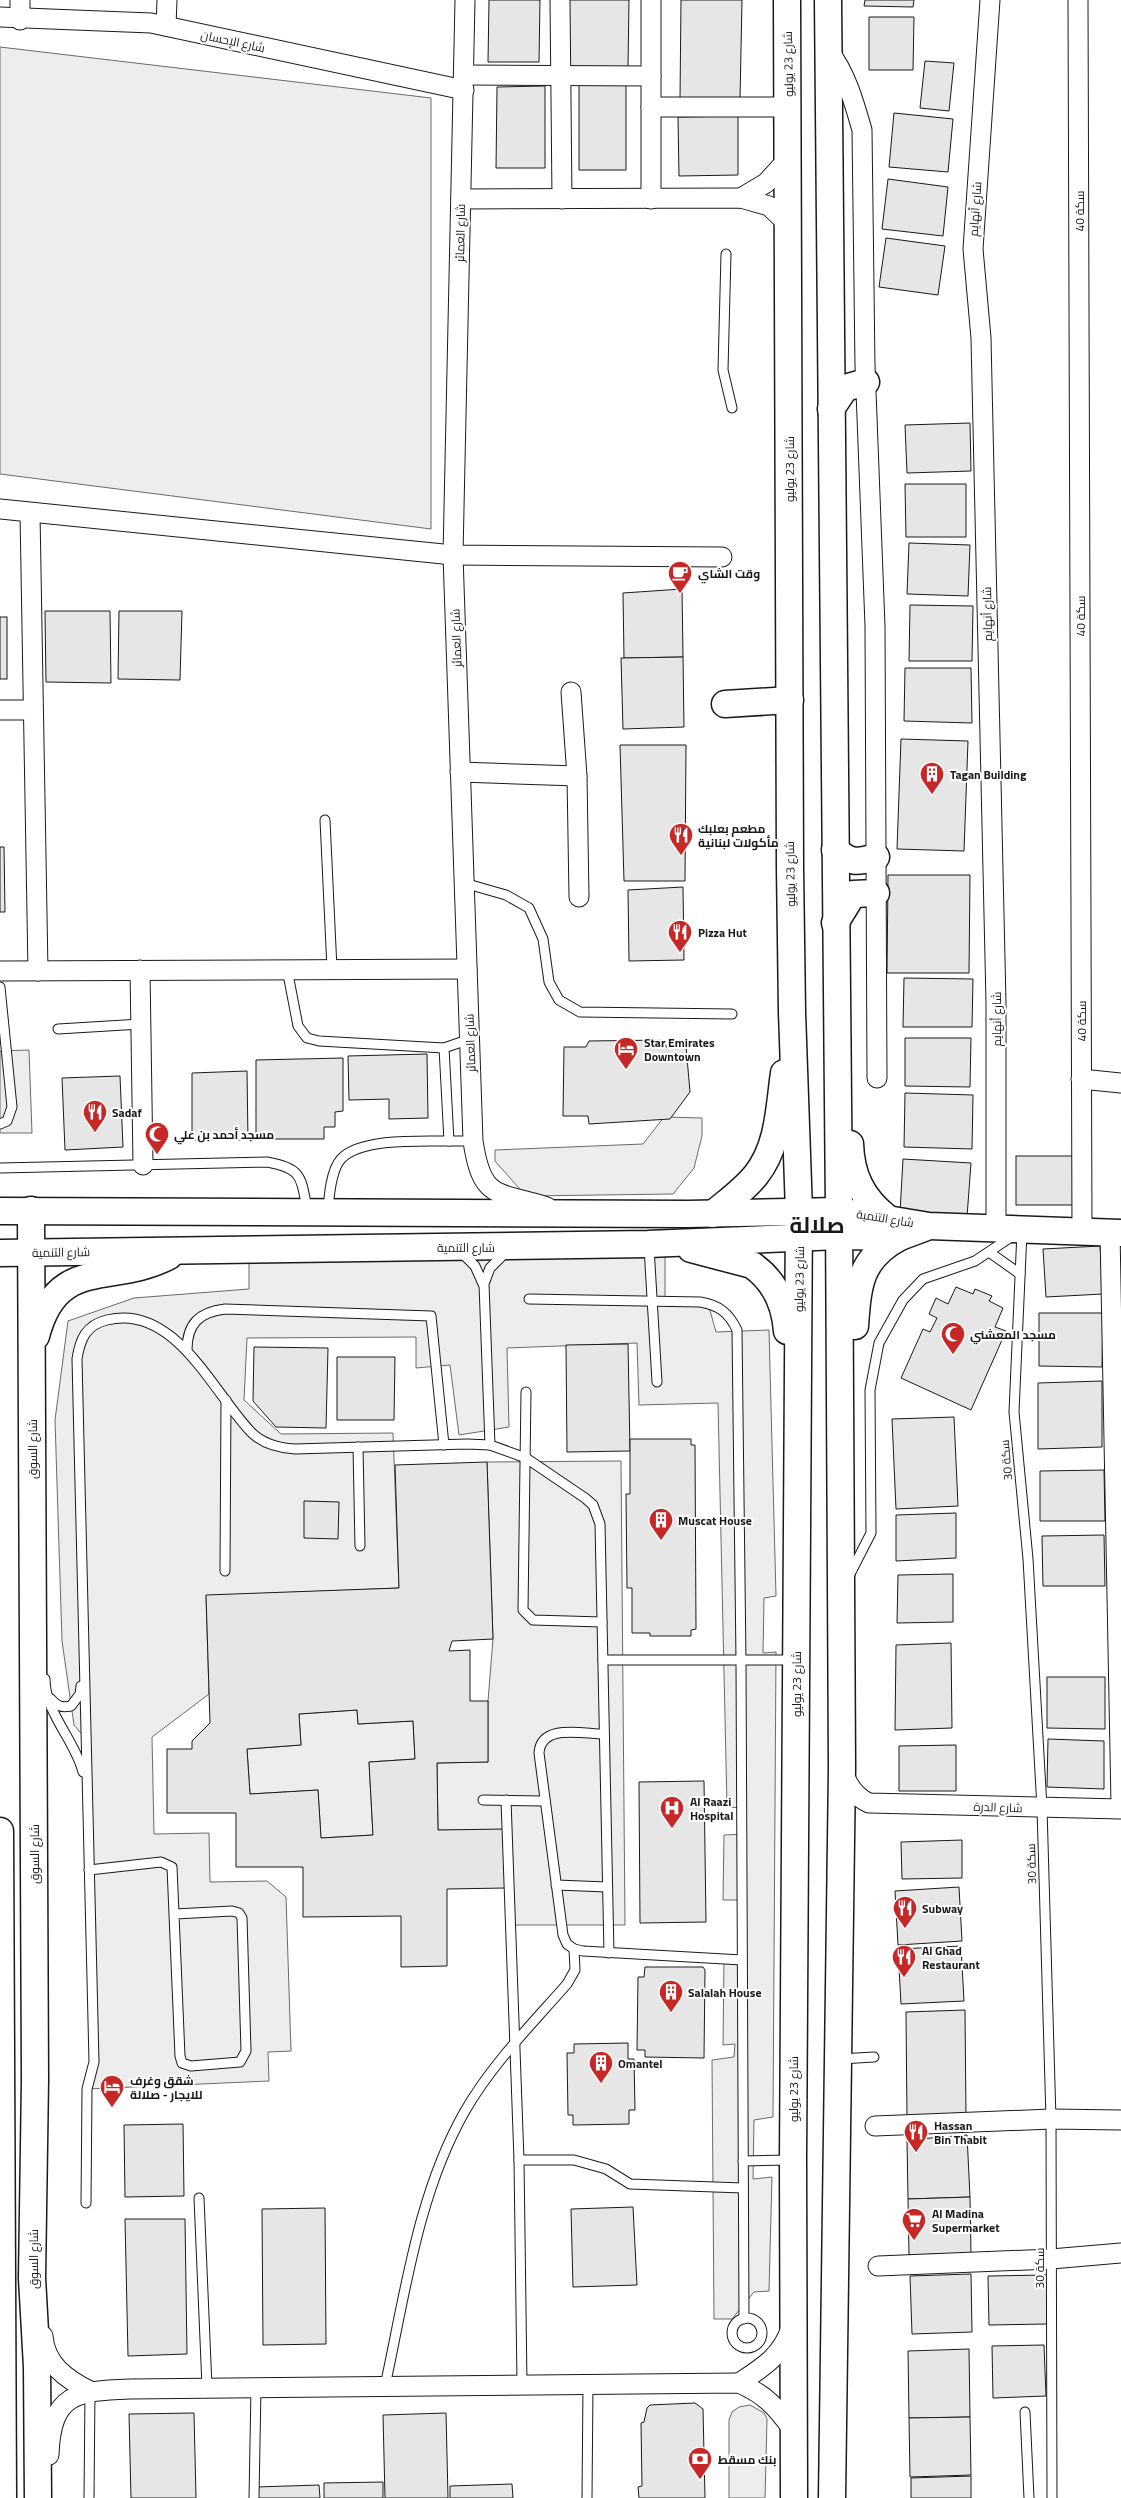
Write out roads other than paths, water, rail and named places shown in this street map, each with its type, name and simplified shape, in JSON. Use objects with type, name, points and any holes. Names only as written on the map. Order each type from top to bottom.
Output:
[{"type":"main road","name":"شارع 23 يوليو","points":[[787,0],[792,1012],[800,1212],[797,1388],[793,2160],[794,2498]]},
{"type":"main road","points":[[828,0],[842,1768],[832,2498]]},
{"type":"main road","points":[[830,347],[847,367],[865,374]]},
{"type":"main road","points":[[831,409],[845,388],[865,374]]},
{"type":"main road","points":[[725,704],[790,700]]},
{"type":"main road","points":[[835,850],[847,860],[861,862],[876,857]]},
{"type":"main road","points":[[835,924],[853,894],[876,892]]},
{"type":"main road","points":[[713,1214],[755,1177],[770,1152],[774,1139],[792,1012]]},
{"type":"main road","points":[[836,1059],[848,1092],[850,1150],[858,1181],[867,1201],[893,1227],[885,1245],[875,1254],[863,1274],[858,1287],[850,1366],[840,1384]]},
{"type":"main road","name":"شارع السوق","points":[[31,1210],[35,2080],[32,2278],[37,2367],[38,2498]]},
{"type":"main road","name":"شارع التنمية","points":[[0,1211],[713,1214],[800,1212],[839,1224],[893,1227],[929,1226],[992,1240],[1022,1230],[1115,1233]]},
{"type":"main road","name":"شارع التنمية","points":[[0,1253],[183,1249],[517,1247],[677,1243],[799,1238],[839,1224]]},
{"type":"main road","points":[[677,1243],[718,1258],[752,1265],[769,1280],[785,1310],[790,1374],[797,1388]]},
{"type":"main road","points":[[31,1354],[45,1309],[65,1287],[92,1274],[131,1270],[149,1265],[183,1249]]},
{"type":"main road","points":[[0,1831],[3,2498]]},
{"type":"street","points":[[20,0],[20,20]]},
{"type":"street","points":[[166,26],[167,0]]},
{"type":"street","name":"شارع العمائر","points":[[465,0],[452,555],[473,1141],[477,1166],[487,1186],[498,1194],[569,1213]]},
{"type":"street","points":[[560,0],[562,199]]},
{"type":"street","points":[[651,0],[651,199]]},
{"type":"street","name":"شارع أنهايم","points":[[990,0],[973,249],[981,338],[996,1003],[992,1240]]},
{"type":"street","name":"سكة 40","points":[[1078,0],[1082,1232]]},
{"type":"street","name":"شارع الإحسان","points":[[0,18],[151,23],[464,82],[560,75],[651,76]]},
{"type":"street","points":[[828,50],[840,64],[862,130],[865,374],[875,626],[877,1078]]},
{"type":"street","points":[[651,107],[788,107]]},
{"type":"street","points":[[741,198],[766,183],[789,158]]},
{"type":"street","points":[[461,199],[741,198],[769,206],[788,224]]},
{"type":"street","points":[[0,509],[452,555],[722,557]]},
{"type":"street","points":[[30,513],[38,971]]},
{"type":"street","points":[[571,692],[577,776],[579,897]]},
{"type":"street","points":[[0,710],[33,710]]},
{"type":"street","points":[[460,772],[577,776]]},
{"type":"street","points":[[0,971],[467,969]]},
{"type":"street","points":[[140,970],[143,1165]]},
{"type":"street","points":[[1081,1079],[1121,1084]]},
{"type":"street","points":[[1115,1233],[1121,1804]]},
{"type":"street","name":"شارع الدرة","points":[[842,1768],[849,1787],[856,1795],[863,1800],[875,1803],[1121,1809]]},
{"type":"street","name":"شارع الدرة","points":[[842,1839],[844,1827],[852,1814],[875,1803]]},
{"type":"street","points":[[875,2126],[1051,2119],[1121,2120]]},
{"type":"street","points":[[878,2266],[1051,2259],[1121,2253]]},
{"type":"street","points":[[32,2278],[41,2316],[44,2346],[49,2360],[54,2367],[74,2383],[90,2390],[207,2387],[739,2383],[767,2398],[793,2430]]},
{"type":"street","points":[[739,2383],[762,2368],[782,2349],[793,2320]]},
{"type":"street","points":[[48,2498],[52,2422],[62,2407],[90,2390]]},
{"type":"lane","points":[[726,254],[723,370],[732,408]]},
{"type":"lane","points":[[325,820],[332,969]]},
{"type":"lane","points":[[464,883],[506,895],[529,908],[543,940],[549,982],[559,1000],[580,1012],[732,1014]]},
{"type":"lane","points":[[287,969],[298,1026],[307,1038],[320,1041],[444,1048],[470,1039]]},
{"type":"lane","points":[[0,987],[3,1039],[12,1107],[8,1121],[0,1124]]},
{"type":"lane","points":[[58,1029],[141,1024]]},
{"type":"lane","points":[[444,1048],[449,1141]]},
{"type":"lane","points":[[317,1213],[341,1159],[369,1143],[473,1141]]},
{"type":"lane","points":[[0,1168],[267,1162],[282,1165],[293,1170],[301,1177],[317,1213]]},
{"type":"lane","name":"سكة 30","points":[[1022,1230],[1014,1412],[1028,1559],[1042,1808],[1051,2119],[1052,2498]]},
{"type":"lane","points":[[841,1592],[871,1533],[870,1390],[879,1343],[902,1300],[923,1279],[976,1261],[992,1240],[1020,1274]]},
{"type":"lane","points":[[648,1244],[658,1382]]},
{"type":"lane","points":[[451,1247],[468,1258],[480,1274],[484,1284],[490,1446]]},
{"type":"lane","points":[[484,1284],[495,1261],[517,1247]]},
{"type":"lane","points":[[529,1299],[652,1300],[713,1304],[724,1310],[737,1330],[741,1661],[744,2319]]},
{"type":"lane","points":[[187,1350],[187,1338],[195,1320],[212,1310],[431,1316],[444,1445]]},
{"type":"lane","points":[[86,2203],[87,2088],[94,2062],[77,1359],[79,1344],[85,1332],[99,1322],[113,1319],[141,1320],[151,1324],[187,1350],[250,1432],[270,1445],[295,1449],[444,1445],[490,1446],[526,1458],[585,1498],[598,1514],[600,1524],[609,1953]]},
{"type":"lane","points":[[526,1392],[523,1610],[533,1620],[602,1622]]},
{"type":"lane","points":[[225,1571],[226,1400]]},
{"type":"lane","points":[[358,1447],[360,1546]]},
{"type":"lane","points":[[32,1582],[42,1618]]},
{"type":"lane","points":[[603,1660],[796,1660]]},
{"type":"lane","points":[[45,1668],[45,1686],[49,1702],[80,1762],[87,1787]]},
{"type":"lane","points":[[45,1686],[51,1700],[57,1705],[63,1708],[71,1706],[80,1694],[84,1668]]},
{"type":"lane","points":[[604,1734],[554,1733],[545,1736],[540,1743],[539,1752],[556,1885],[563,1936],[567,1944],[574,1949],[609,1953],[742,1960]]},
{"type":"lane","points":[[482,1800],[545,1801]]},
{"type":"lane","points":[[506,1800],[519,2160],[522,2384]]},
{"type":"lane","points":[[89,1870],[160,1862],[172,1867],[180,2056],[182,2063],[192,2066],[240,2062],[246,2051],[242,1918],[239,1913],[232,1911],[175,1914]]},
{"type":"lane","points":[[556,1885],[608,1887]]},
{"type":"lane","points":[[385,2386],[419,2231],[436,2177],[465,2111],[480,2088],[515,2043],[567,1984],[575,1970],[574,1949]]},
{"type":"lane","points":[[838,2059],[874,2057]]},
{"type":"lane","points":[[519,2160],[574,2160],[606,2169],[630,2184],[743,2188]]},
{"type":"lane","points":[[743,2161],[793,2160]]},
{"type":"lane","points":[[199,2198],[207,2387]]},
{"type":"lane","points":[[588,2384],[588,2498]]},
{"type":"lane","points":[[254,2498],[256,2388]]},
{"type":"lane","points":[[89,2498],[90,2390]]},
{"type":"lane","points":[[1025,2412],[1029,2498]]},
{"type":"place","name":"وقت الشاي","points":[[680,594]]},
{"type":"place","name":"Tagan Building","points":[[932,795]]},
{"type":"place","name":"مطعم بعلبك مأكولات لبنانية","points":[[681,856]]},
{"type":"place","name":"Pizza Hut","points":[[680,953]]},
{"type":"place","name":"Star Emirates Downtown","points":[[626,1070]]},
{"type":"place","name":"Sadaf","points":[[95,1133]]},
{"type":"place","name":"مسجد أحمد بن علي","points":[[157,1155]]},
{"type":"place","name":"مسجد المعشني","points":[[953,1355]]},
{"type":"place","name":"Muscat House","points":[[661,1541]]},
{"type":"place","name":"Al Raazi Hospital","points":[[672,1829]]},
{"type":"place","name":"Subway","points":[[905,1929]]},
{"type":"place","name":"Al Ghad Restaurant","points":[[904,1978]]},
{"type":"place","name":"Salalah House","points":[[671,2013]]},
{"type":"place","name":"Omantel","points":[[601,2084]]},
{"type":"place","name":"شقق وغرف للايجار - صلالة","points":[[112,2108]]},
{"type":"place","name":"Hassan Bin Thabit","points":[[916,2153]]},
{"type":"place","name":"Al Madina Supermarket","points":[[914,2241]]},
{"type":"place","name":"بنك مسقط","points":[[700,2480]]},
{"type":"district","name":"صلالة","points":[[817,1225]]}]
